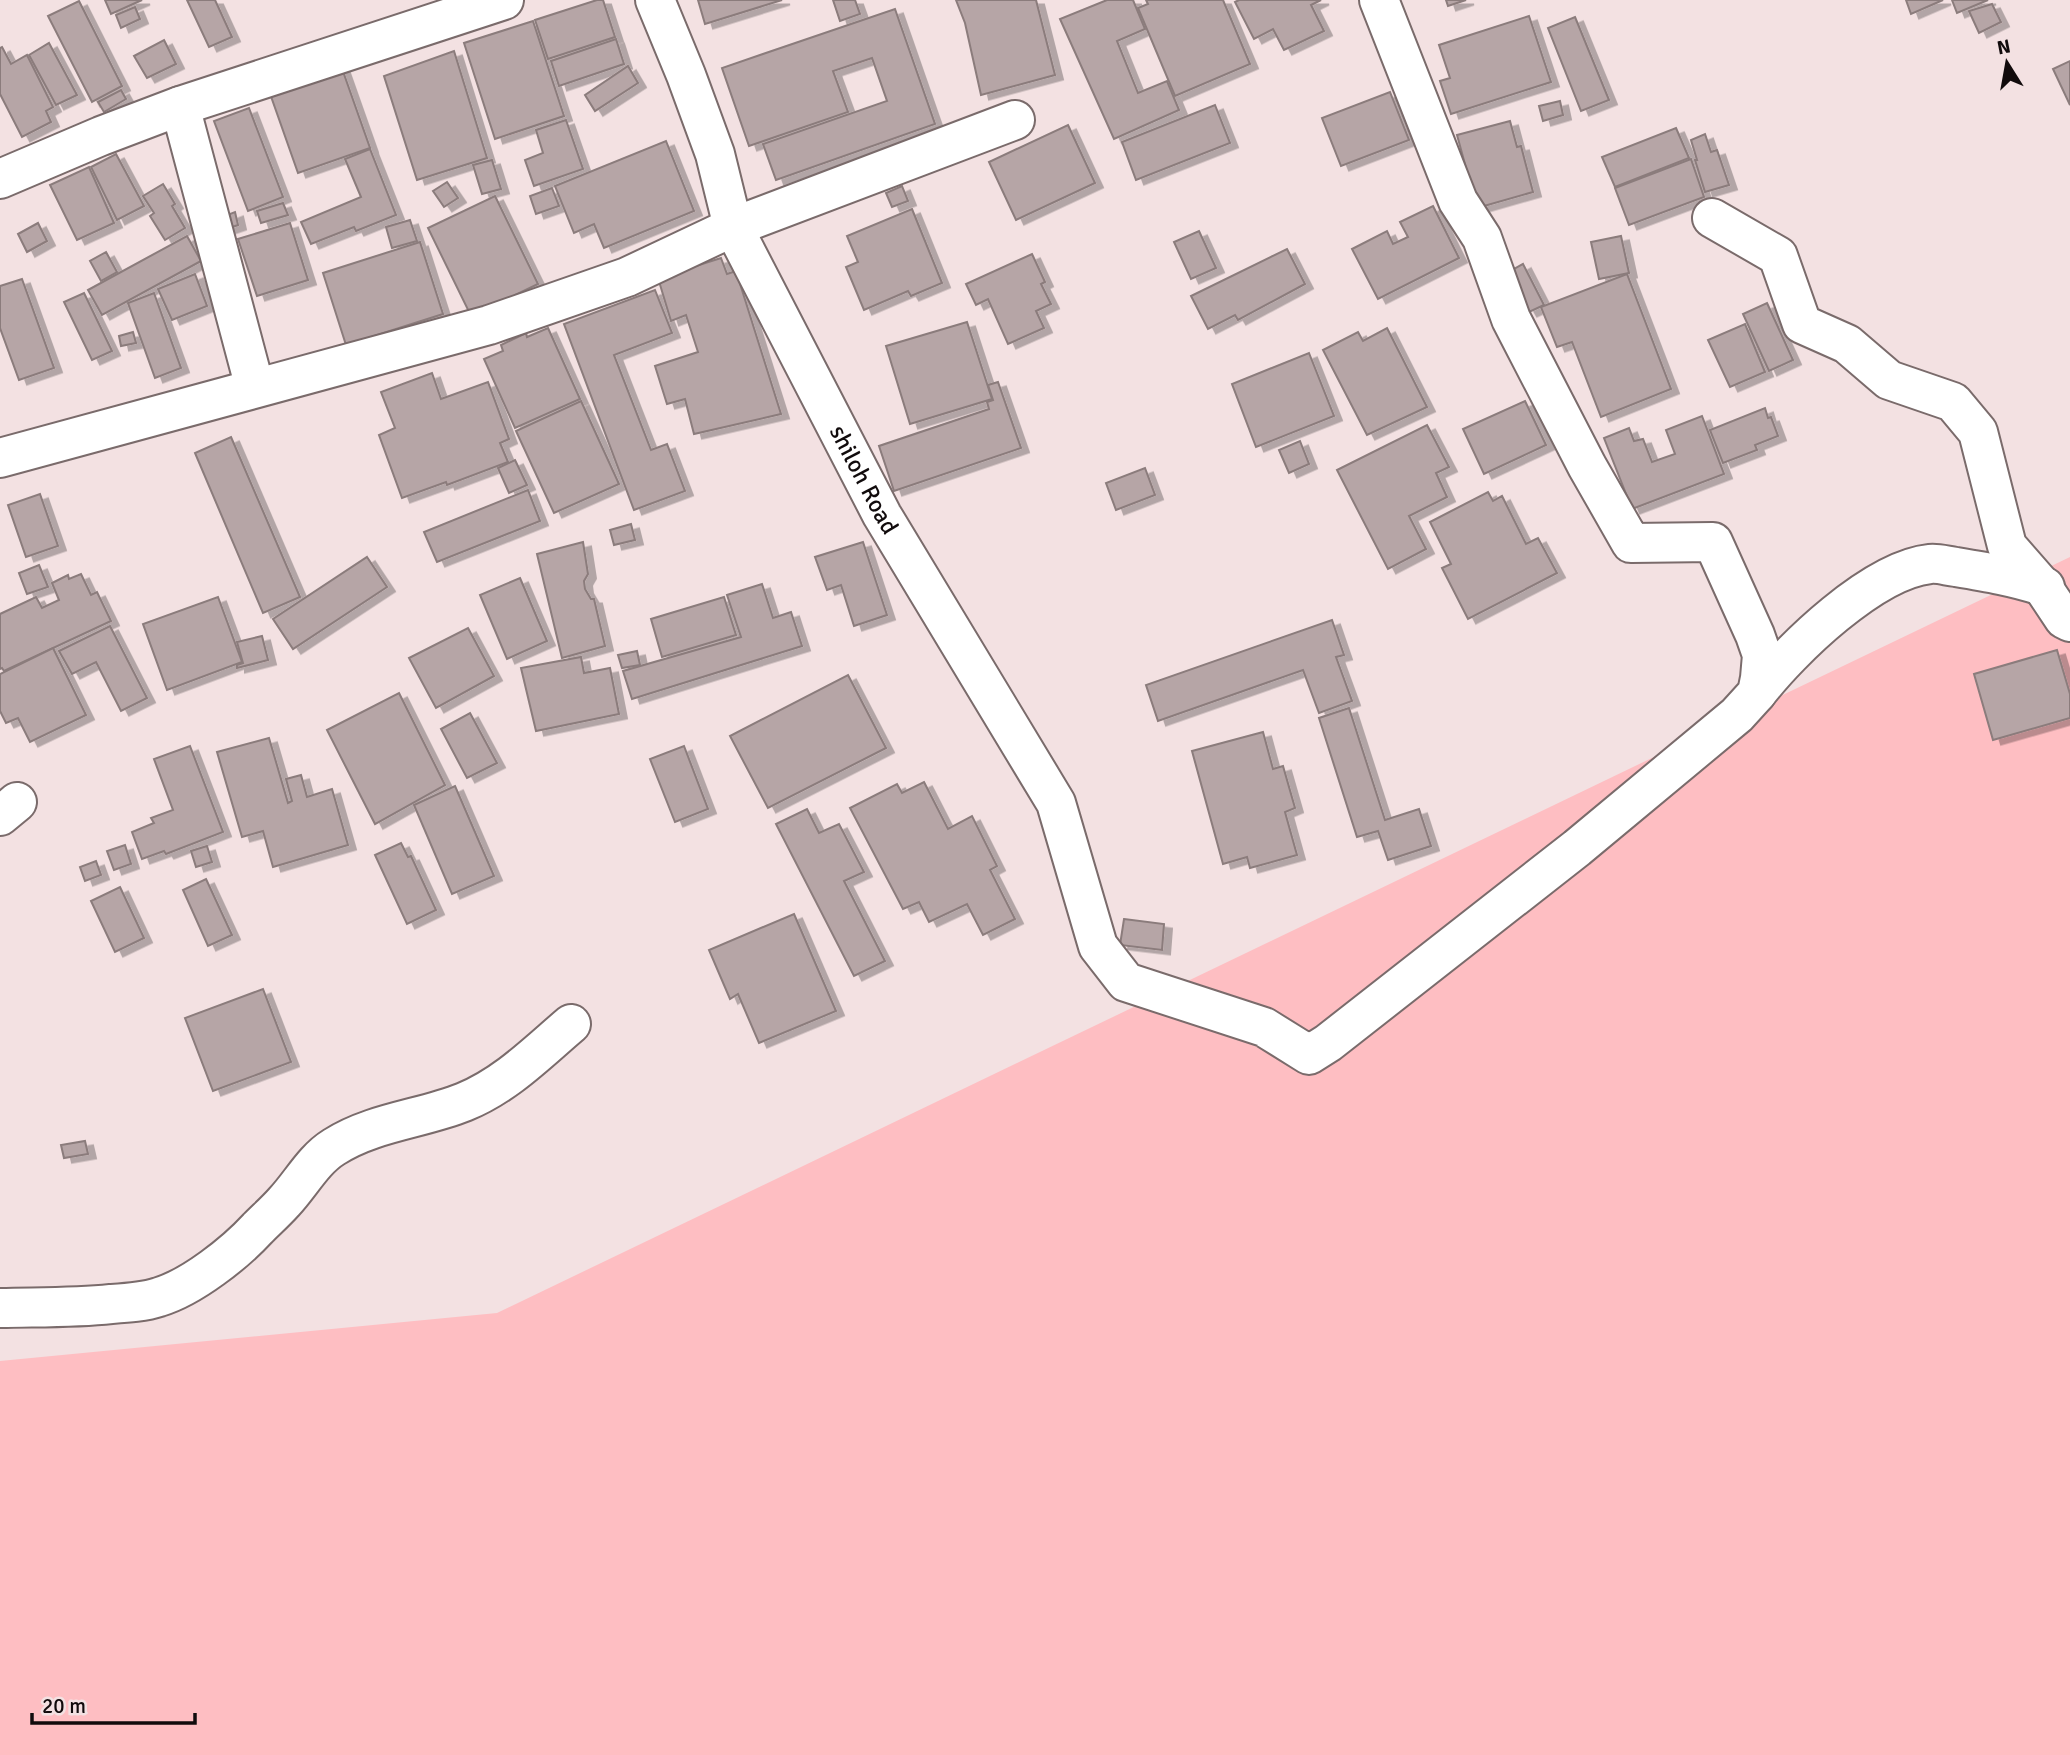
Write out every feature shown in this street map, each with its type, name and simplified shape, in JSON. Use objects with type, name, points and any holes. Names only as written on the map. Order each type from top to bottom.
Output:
[{"type":"street","points":[[0,179],[180,106],[504,0]]},
{"type":"street","name":"shiloh Road","points":[[655,0],[715,154],[733,227],[882,515],[1056,803],[1098,946],[1126,982],[1265,1027],[1309,1055],[1328,1043],[1577,848],[1737,715],[1757,693]]},
{"type":"street","points":[[1379,0],[1458,201],[1482,238],[1511,319],[1587,466],[1631,543],[1713,542],[1760,646],[1761,668],[1757,693]]},
{"type":"street","points":[[180,106],[255,388]]},
{"type":"street","points":[[0,458],[489,325],[627,277],[733,227],[1015,120]]},
{"type":"street","points":[[1712,218],[1778,256],[1802,324],[1847,344],[1889,380],[1953,402],[1978,432],[2007,546],[2056,591],[2064,620],[2070,622]]},
{"type":"street","points":[[1757,693],[1791,652],[1827,621],[1887,579],[1911,567],[1933,563],[1975,570],[2056,591]]},
{"type":"street","points":[[0,1308],[82,1307],[127,1303],[157,1298],[177,1290],[203,1274],[252,1236],[284,1203],[314,1165],[335,1146],[368,1130],[466,1101],[506,1079],[571,1024]]},
{"type":"shaded area","points":[[2070,557],[2070,1755],[0,1755],[0,1361],[497,1313]]},
{"type":"building","points":[[105,0],[142,0],[111,14]]},
{"type":"building","points":[[187,0],[215,0],[232,37],[209,47]]},
{"type":"building","points":[[603,0],[615,37],[548,59],[535,20]]},
{"type":"building","points":[[698,0],[782,0],[705,24]]},
{"type":"building","points":[[833,0],[855,0],[860,14],[840,21]]},
{"type":"building","points":[[956,0],[1036,0],[1055,75],[981,95],[965,23]]},
{"type":"building","points":[[1107,0],[1133,0],[1145,29],[1117,41],[1138,93],[1167,81],[1179,110],[1114,139],[1060,19]]},
{"type":"building","points":[[1146,0],[1223,0],[1250,64],[1175,96],[1138,8],[1148,4]]},
{"type":"building","points":[[1321,0],[1311,5],[1324,31],[1284,50],[1273,29],[1254,39],[1235,2]]},
{"type":"building","points":[[1446,0],[1466,0],[1448,6]]},
{"type":"building","points":[[1906,0],[1943,0],[1911,14]]},
{"type":"building","points":[[1952,0],[1988,0],[1957,13]]},
{"type":"building","points":[[79,1],[122,86],[92,102],[48,16]]},
{"type":"building","points":[[1992,4],[2001,22],[1979,33],[1969,11]]},
{"type":"building","points":[[135,7],[140,19],[121,28],[116,15]]},
{"type":"building","points":[[895,9],[935,124],[776,180],[763,144],[887,101],[872,58],[833,71],[848,112],[749,146],[722,68]]},
{"type":"building","points":[[1529,16],[1551,82],[1451,114],[1440,81],[1450,78],[1439,45]]},
{"type":"building","points":[[1575,17],[1609,100],[1581,111],[1548,28]]},
{"type":"building","points":[[533,21],[564,116],[495,139],[464,43]]},
{"type":"building","points":[[616,39],[624,64],[559,86],[551,61]]},
{"type":"building","points":[[164,40],[176,64],[147,78],[134,56]]},
{"type":"building","points":[[49,43],[77,95],[56,105],[29,55]]},
{"type":"building","points":[[2,47],[11,64],[27,55],[53,107],[46,111],[51,122],[22,137],[0,94]]},
{"type":"building","points":[[454,51],[487,158],[417,180],[384,76]]},
{"type":"building","points":[[339,60],[370,148],[298,173],[267,85]]},
{"type":"building","points":[[2070,61],[2070,105],[2053,69]]},
{"type":"building","points":[[628,66],[638,83],[595,111],[585,95]]},
{"type":"building","points":[[121,90],[126,99],[104,112],[98,102]]},
{"type":"building","points":[[1390,92],[1409,140],[1341,166],[1322,118]]},
{"type":"building","points":[[1560,101],[1563,115],[1543,121],[1539,106]]},
{"type":"building","points":[[1215,105],[1230,143],[1136,180],[1122,142]]},
{"type":"building","points":[[249,108],[283,197],[248,211],[214,121]]},
{"type":"building","points":[[566,120],[583,169],[534,186],[525,160],[543,153],[536,130]]},
{"type":"building","points":[[1510,121],[1517,147],[1521,146],[1533,192],[1477,208],[1457,135]]},
{"type":"building","points":[[1068,125],[1095,183],[1016,220],[989,162]]},
{"type":"building","points":[[1676,128],[1689,158],[1615,187],[1602,157]]},
{"type":"building","points":[[1705,134],[1711,152],[1717,150],[1729,185],[1705,192],[1691,140]]},
{"type":"building","points":[[666,141],[694,211],[604,248],[594,224],[574,233],[555,186]]},
{"type":"building","points":[[370,149],[396,215],[356,231],[354,227],[311,244],[301,222],[361,197],[345,159]]},
{"type":"building","points":[[116,154],[144,206],[117,220],[91,167]]},
{"type":"building","points":[[1691,159],[1704,197],[1629,225],[1615,188]]},
{"type":"building","points":[[492,160],[501,189],[482,194],[473,165]]},
{"type":"building","points":[[89,167],[114,223],[77,240],[50,185]]},
{"type":"building","points":[[447,182],[458,198],[444,207],[433,191]]},
{"type":"building","points":[[163,184],[185,228],[165,240],[150,216],[154,213],[143,196]]},
{"type":"building","points":[[902,186],[908,201],[892,207],[886,193]]},
{"type":"building","points":[[552,188],[559,206],[536,214],[530,196]]},
{"type":"building","points":[[495,196],[538,284],[515,295],[516,299],[473,320],[428,228]]},
{"type":"building","points":[[283,203],[288,215],[261,223],[257,211]]},
{"type":"building","points":[[1433,206],[1459,258],[1378,299],[1352,249],[1387,231],[1393,244],[1408,237],[1400,222]]},
{"type":"building","points":[[912,209],[942,283],[911,296],[908,291],[864,310],[846,267],[858,262],[847,236]]},
{"type":"building","points":[[235,212],[238,225],[221,231],[217,219]]},
{"type":"building","points":[[410,220],[417,241],[392,248],[386,227]]},
{"type":"building","points":[[38,223],[47,241],[27,252],[18,234]]},
{"type":"building","points":[[290,223],[308,280],[257,296],[238,239]]},
{"type":"building","points":[[1199,231],[1216,268],[1191,279],[1174,242]]},
{"type":"building","points":[[187,236],[201,261],[102,315],[88,290]]},
{"type":"building","points":[[1621,236],[1629,273],[1599,279],[1591,242]]},
{"type":"building","points":[[420,242],[443,314],[346,345],[323,273]]},
{"type":"building","points":[[1287,249],[1305,284],[1238,320],[1235,315],[1208,329],[1191,296]]},
{"type":"building","points":[[106,252],[117,272],[101,281],[90,261]]},
{"type":"building","points":[[1032,254],[1045,282],[1041,284],[1051,304],[1036,311],[1044,328],[1008,344],[988,299],[976,305],[966,284]]},
{"type":"building","points":[[721,258],[727,274],[736,271],[781,414],[694,434],[685,399],[667,404],[655,366],[698,352],[686,315],[671,321],[658,278]]},
{"type":"building","points":[[1523,264],[1544,305],[1529,312],[1507,273]]},
{"type":"building","points":[[195,274],[207,306],[172,320],[158,289]]},
{"type":"building","points":[[1627,274],[1671,389],[1601,417],[1572,342],[1557,347],[1541,307]]},
{"type":"building","points":[[22,279],[54,368],[19,380],[0,328],[0,286]]},
{"type":"building","points":[[655,290],[672,333],[614,355],[651,450],[667,444],[685,491],[634,510],[564,324]]},
{"type":"building","points":[[84,293],[112,351],[92,360],[64,302]]},
{"type":"building","points":[[154,293],[181,368],[155,378],[128,303]]},
{"type":"building","points":[[1767,303],[1793,360],[1769,371],[1743,314]]},
{"type":"building","points":[[967,322],[992,399],[910,424],[886,346]]},
{"type":"building","points":[[1745,324],[1765,372],[1730,387],[1708,340]]},
{"type":"building","points":[[548,328],[580,399],[515,428],[484,359],[503,351],[501,345],[526,333],[527,337]]},
{"type":"building","points":[[1387,328],[1427,407],[1367,435],[1323,350],[1358,332],[1363,341]]},
{"type":"building","points":[[133,332],[136,343],[121,346],[119,336]]},
{"type":"building","points":[[1309,353],[1334,416],[1256,447],[1232,384]]},
{"type":"building","points":[[432,373],[441,399],[488,382],[509,439],[500,443],[508,462],[447,485],[446,482],[402,498],[379,435],[395,428],[381,392]]},
{"type":"building","points":[[998,382],[1021,448],[894,491],[879,446],[989,409],[987,402],[993,400],[988,385]]},
{"type":"building","points":[[581,401],[619,484],[554,513],[516,431]]},
{"type":"building","points":[[1525,401],[1546,445],[1484,474],[1463,429]]},
{"type":"building","points":[[1765,408],[1778,436],[1755,445],[1757,450],[1723,463],[1710,430]]},
{"type":"building","points":[[1702,416],[1724,474],[1632,509],[1604,438],[1629,428],[1634,441],[1643,439],[1652,462],[1675,454],[1666,430]]},
{"type":"building","points":[[1427,425],[1449,467],[1436,473],[1447,497],[1409,516],[1426,549],[1388,569],[1337,470]]},
{"type":"building","points":[[231,437],[300,597],[263,613],[195,453]]},
{"type":"building","points":[[1300,441],[1309,464],[1289,473],[1279,450]]},
{"type":"building","points":[[515,460],[527,485],[509,493],[498,468]]},
{"type":"building","points":[[1145,468],[1155,495],[1116,510],[1106,483]]},
{"type":"building","points":[[528,490],[540,521],[437,562],[424,532]]},
{"type":"building","points":[[1488,492],[1493,501],[1502,496],[1526,544],[1538,538],[1557,573],[1468,619],[1442,568],[1451,564],[1430,522]]},
{"type":"building","points":[[40,494],[58,546],[26,557],[8,505]]},
{"type":"building","points":[[631,524],[635,540],[614,545],[610,530]]},
{"type":"building","points":[[583,542],[588,574],[584,581],[585,589],[591,599],[594,599],[605,646],[562,658],[537,554]]},
{"type":"building","points":[[863,542],[887,615],[854,626],[841,585],[827,590],[815,557]]},
{"type":"building","points":[[367,557],[387,587],[293,649],[273,619]]},
{"type":"building","points":[[39,565],[48,587],[27,594],[19,573]]},
{"type":"building","points":[[81,574],[91,595],[97,592],[111,621],[4,671],[0,669],[0,614],[36,597],[42,608],[59,600],[52,583],[68,575],[69,579]]},
{"type":"building","points":[[520,578],[547,641],[507,659],[480,595]]},
{"type":"building","points":[[762,584],[773,618],[791,612],[802,646],[632,699],[623,671],[741,637],[727,595]]},
{"type":"building","points":[[218,597],[242,662],[167,690],[143,624]]},
{"type":"building","points":[[724,597],[736,635],[662,657],[651,619]]},
{"type":"building","points":[[1332,620],[1344,655],[1336,657],[1352,701],[1319,713],[1303,670],[1158,721],[1146,685]]},
{"type":"building","points":[[110,626],[147,698],[121,711],[96,662],[72,674],[59,651]]},
{"type":"building","points":[[468,628],[494,676],[436,708],[409,658]]},
{"type":"building","points":[[262,636],[268,660],[237,668],[237,665],[243,663],[237,642]]},
{"type":"building","points":[[53,648],[86,715],[30,742],[18,718],[6,723],[0,711],[0,674]]},
{"type":"building","points":[[2057,650],[2070,694],[2070,718],[1993,740],[1974,674]]},
{"type":"building","points":[[637,651],[640,665],[622,668],[618,655]]},
{"type":"building","points":[[581,657],[584,673],[610,668],[619,714],[536,731],[521,668]]},
{"type":"building","points":[[848,675],[886,748],[768,808],[730,736]]},
{"type":"building","points":[[399,693],[445,785],[375,824],[327,730]]},
{"type":"building","points":[[1349,708],[1385,820],[1419,809],[1431,846],[1388,860],[1378,831],[1357,837],[1319,718]]},
{"type":"building","points":[[470,713],[497,763],[467,778],[441,729]]},
{"type":"building","points":[[1263,732],[1273,769],[1283,766],[1295,808],[1285,812],[1297,855],[1250,868],[1247,857],[1223,864],[1192,751]]},
{"type":"building","points":[[269,738],[288,803],[292,801],[286,779],[301,775],[307,797],[332,789],[348,845],[273,867],[263,831],[242,837],[217,752]]},
{"type":"building","points":[[190,746],[223,832],[166,854],[164,851],[142,859],[132,832],[154,823],[151,818],[173,810],[154,759]]},
{"type":"building","points":[[684,746],[708,809],[675,822],[650,759]]},
{"type":"building","points":[[924,782],[948,829],[972,816],[997,866],[990,870],[1015,919],[983,935],[967,904],[929,922],[919,902],[903,909],[850,808],[897,784],[902,793]]},
{"type":"building","points":[[455,786],[494,876],[452,894],[414,805]]},
{"type":"building","points":[[807,809],[819,833],[839,824],[864,872],[844,881],[885,961],[854,976],[776,824]]},
{"type":"building","points":[[401,843],[408,857],[411,856],[436,910],[407,924],[375,855]]},
{"type":"building","points":[[125,845],[131,864],[114,870],[107,851]]},
{"type":"building","points":[[207,846],[212,862],[196,867],[191,851]]},
{"type":"building","points":[[96,861],[101,875],[85,881],[80,867]]},
{"type":"building","points":[[206,879],[232,935],[208,946],[183,890]]},
{"type":"building","points":[[120,887],[144,938],[115,952],[91,901]]},
{"type":"building","points":[[794,914],[836,1011],[759,1043],[738,994],[730,999],[709,950]]},
{"type":"building","points":[[1124,919],[1164,924],[1162,950],[1120,945]]},
{"type":"building","points":[[263,989],[291,1062],[213,1091],[185,1018]]},
{"type":"building","points":[[85,1141],[88,1154],[64,1158],[61,1145]]}]
